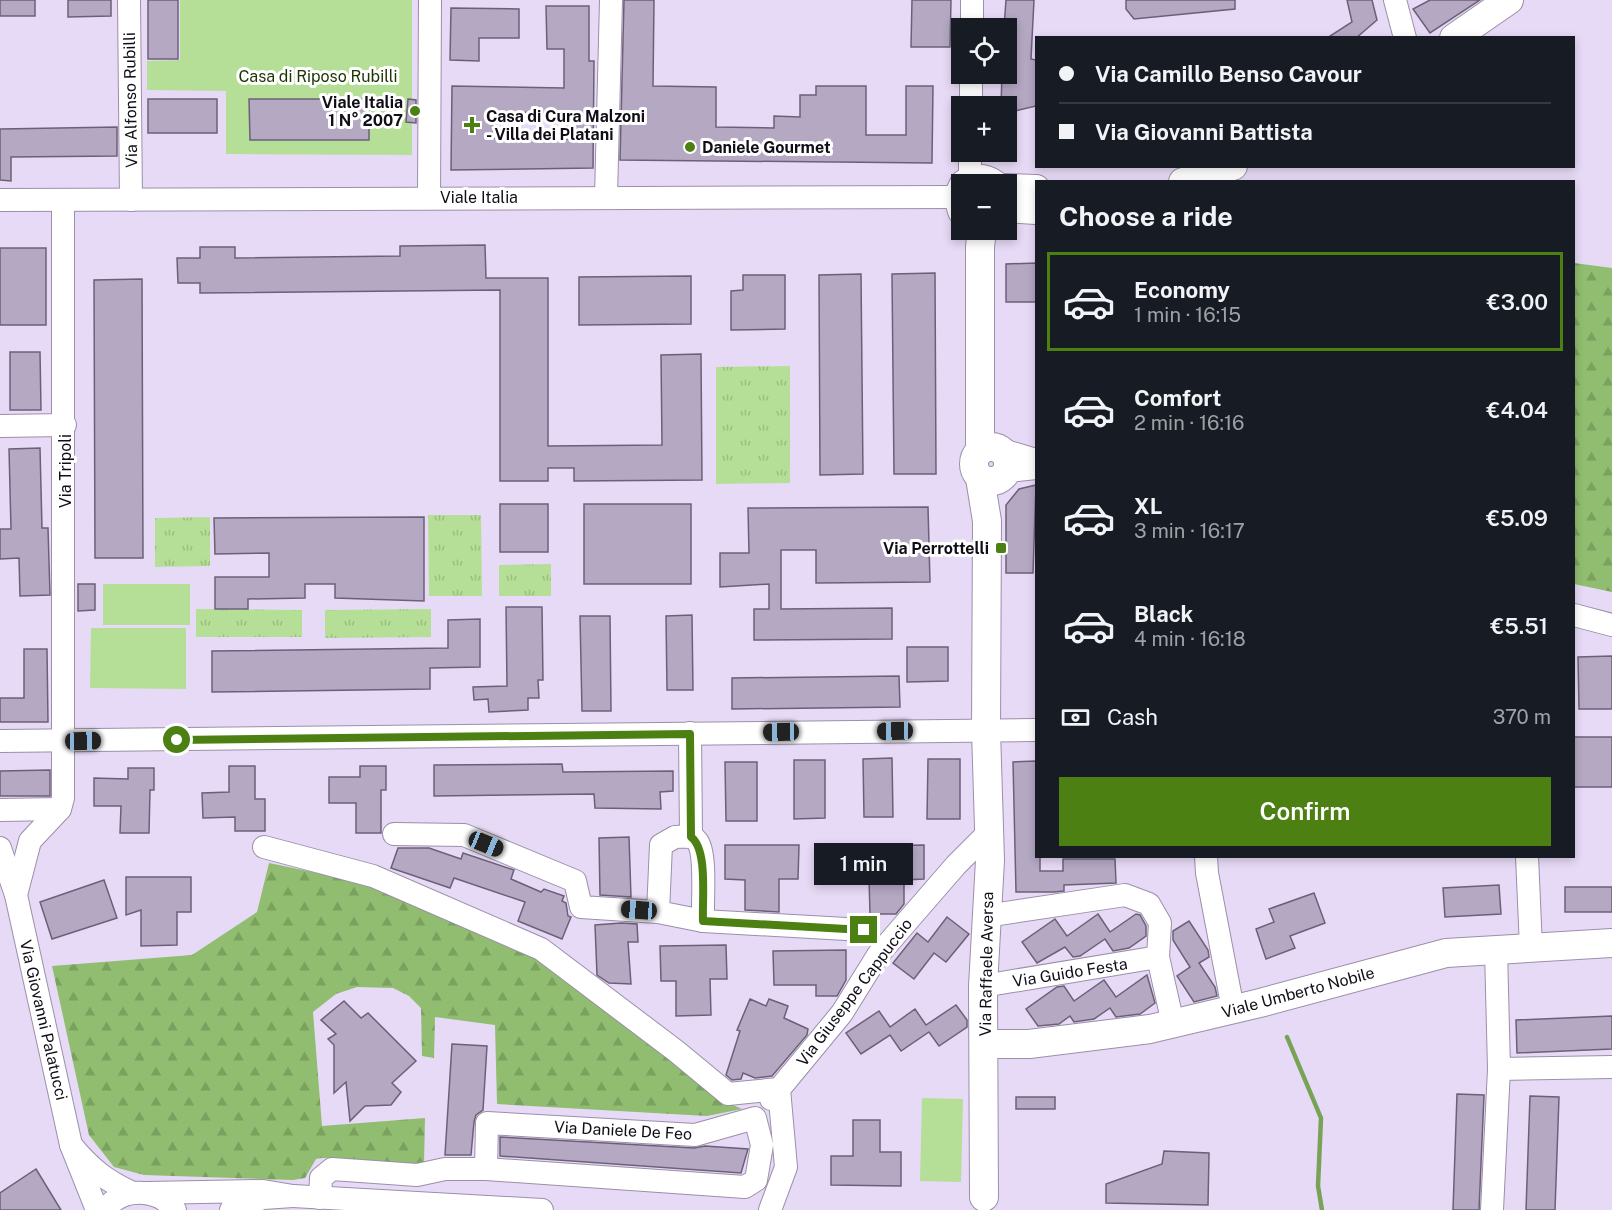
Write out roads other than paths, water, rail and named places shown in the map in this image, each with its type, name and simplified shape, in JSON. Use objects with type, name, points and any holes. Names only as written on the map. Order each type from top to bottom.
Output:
[{"type":"main road","points":[[1457,36],[1509,0]]},
{"type":"main road","points":[[1188,180],[1227,168]]},
{"type":"main road","points":[[1017,188],[1035,189]]},
{"type":"main road","points":[[1017,209],[1035,210]]},
{"type":"main road","points":[[982,240],[978,420],[993,463]]},
{"type":"main road","name":"Via Raffaele Aversa","points":[[985,1206],[982,1127],[983,986],[990,832],[986,730],[987,521],[993,463]]},
{"type":"main road","name":"Viale Umberto Nobile","points":[[984,1044],[1029,1044],[1150,1029],[1171,1015],[1233,1010],[1446,953],[1612,943]]},
{"type":"street","name":"Via Alfonso Rubilli","points":[[129,0],[131,200]]},
{"type":"street","points":[[429,197],[430,0]]},
{"type":"street","points":[[606,197],[611,0]]},
{"type":"street","points":[[972,0],[972,18]]},
{"type":"street","points":[[1395,0],[1404,36]]},
{"type":"street","name":"Viale Italia","points":[[0,200],[606,197],[951,191]]},
{"type":"street","name":"Via Tripoli","points":[[63,200],[64,741]]},
{"type":"street","points":[[0,426],[65,425]]},
{"type":"street","points":[[993,463],[1035,460]]},
{"type":"street","points":[[993,463],[1035,468]]},
{"type":"street","points":[[1575,615],[1612,625]]},
{"type":"street","points":[[0,741],[1035,729]]},
{"type":"street","points":[[690,734],[691,837]]},
{"type":"street","points":[[0,810],[60,809],[63,798],[64,741]]},
{"type":"street","name":"Via Giovanni Palatucci","points":[[16,895],[30,841],[60,809]]},
{"type":"street","points":[[0,827],[8,820],[25,823],[29,829],[30,841]]},
{"type":"street","name":"Via Giuseppe Cappuccio","points":[[755,1118],[842,1013],[878,955],[956,865],[990,832]]},
{"type":"street","points":[[394,834],[464,835],[575,881],[581,907],[658,912],[703,921],[864,930]]},
{"type":"street","points":[[658,912],[661,845],[675,837],[691,837],[698,842],[702,853],[703,921]]},
{"type":"street","points":[[264,847],[373,876],[541,950],[676,1051],[728,1094],[779,1089],[778,1102],[785,1142],[786,1167],[770,1210]]},
{"type":"street","name":"Via Giovanni Palatucci","points":[[0,848],[16,895],[71,1145],[97,1210]]},
{"type":"street","points":[[1206,858],[1233,1010]]},
{"type":"street","points":[[1527,858],[1531,948]]},
{"type":"street","points":[[986,916],[1125,895],[1149,904],[1160,923],[1158,957],[1171,1015]]},
{"type":"street","points":[[1492,1210],[1499,1069],[1496,950]]},
{"type":"street","name":"Via Guido Festa","points":[[983,986],[1158,957]]},
{"type":"street","points":[[1499,1069],[1612,1067]]},
{"type":"street","points":[[320,1198],[321,1179],[332,1170],[417,1174],[446,1169],[486,1169],[745,1187],[756,1180],[762,1145],[755,1118]]},
{"type":"street","name":"Via Daniele De Feo","points":[[486,1169],[487,1123],[695,1135],[755,1118]]},
{"type":"street","name":"Via Giovanni Palatucci","points":[[71,1145],[92,1170],[103,1179],[162,1198],[176,1210]]},
{"type":"street","points":[[105,1210],[120,1197],[141,1193],[263,1191],[320,1198],[542,1210]]},
{"type":"street","points":[[231,1210],[263,1198],[293,1196]]},
{"type":"waterway","points":[[1287,1037],[1321,1118],[1318,1186],[1322,1210]]},
{"type":"place","name":"Viale Italia 1 N° 2007","points":[[415,111]]},
{"type":"place","name":"Casa di Cura Malzoni - Villa dei Platani","points":[[472,125]]},
{"type":"place","name":"Daniele Gourmet","points":[[690,147]]},
{"type":"place","name":"Via Perrottelli","points":[[1001,548]]},
{"type":"park label","name":"Casa di Riposo Rubilli","points":[[318,76]]}]
